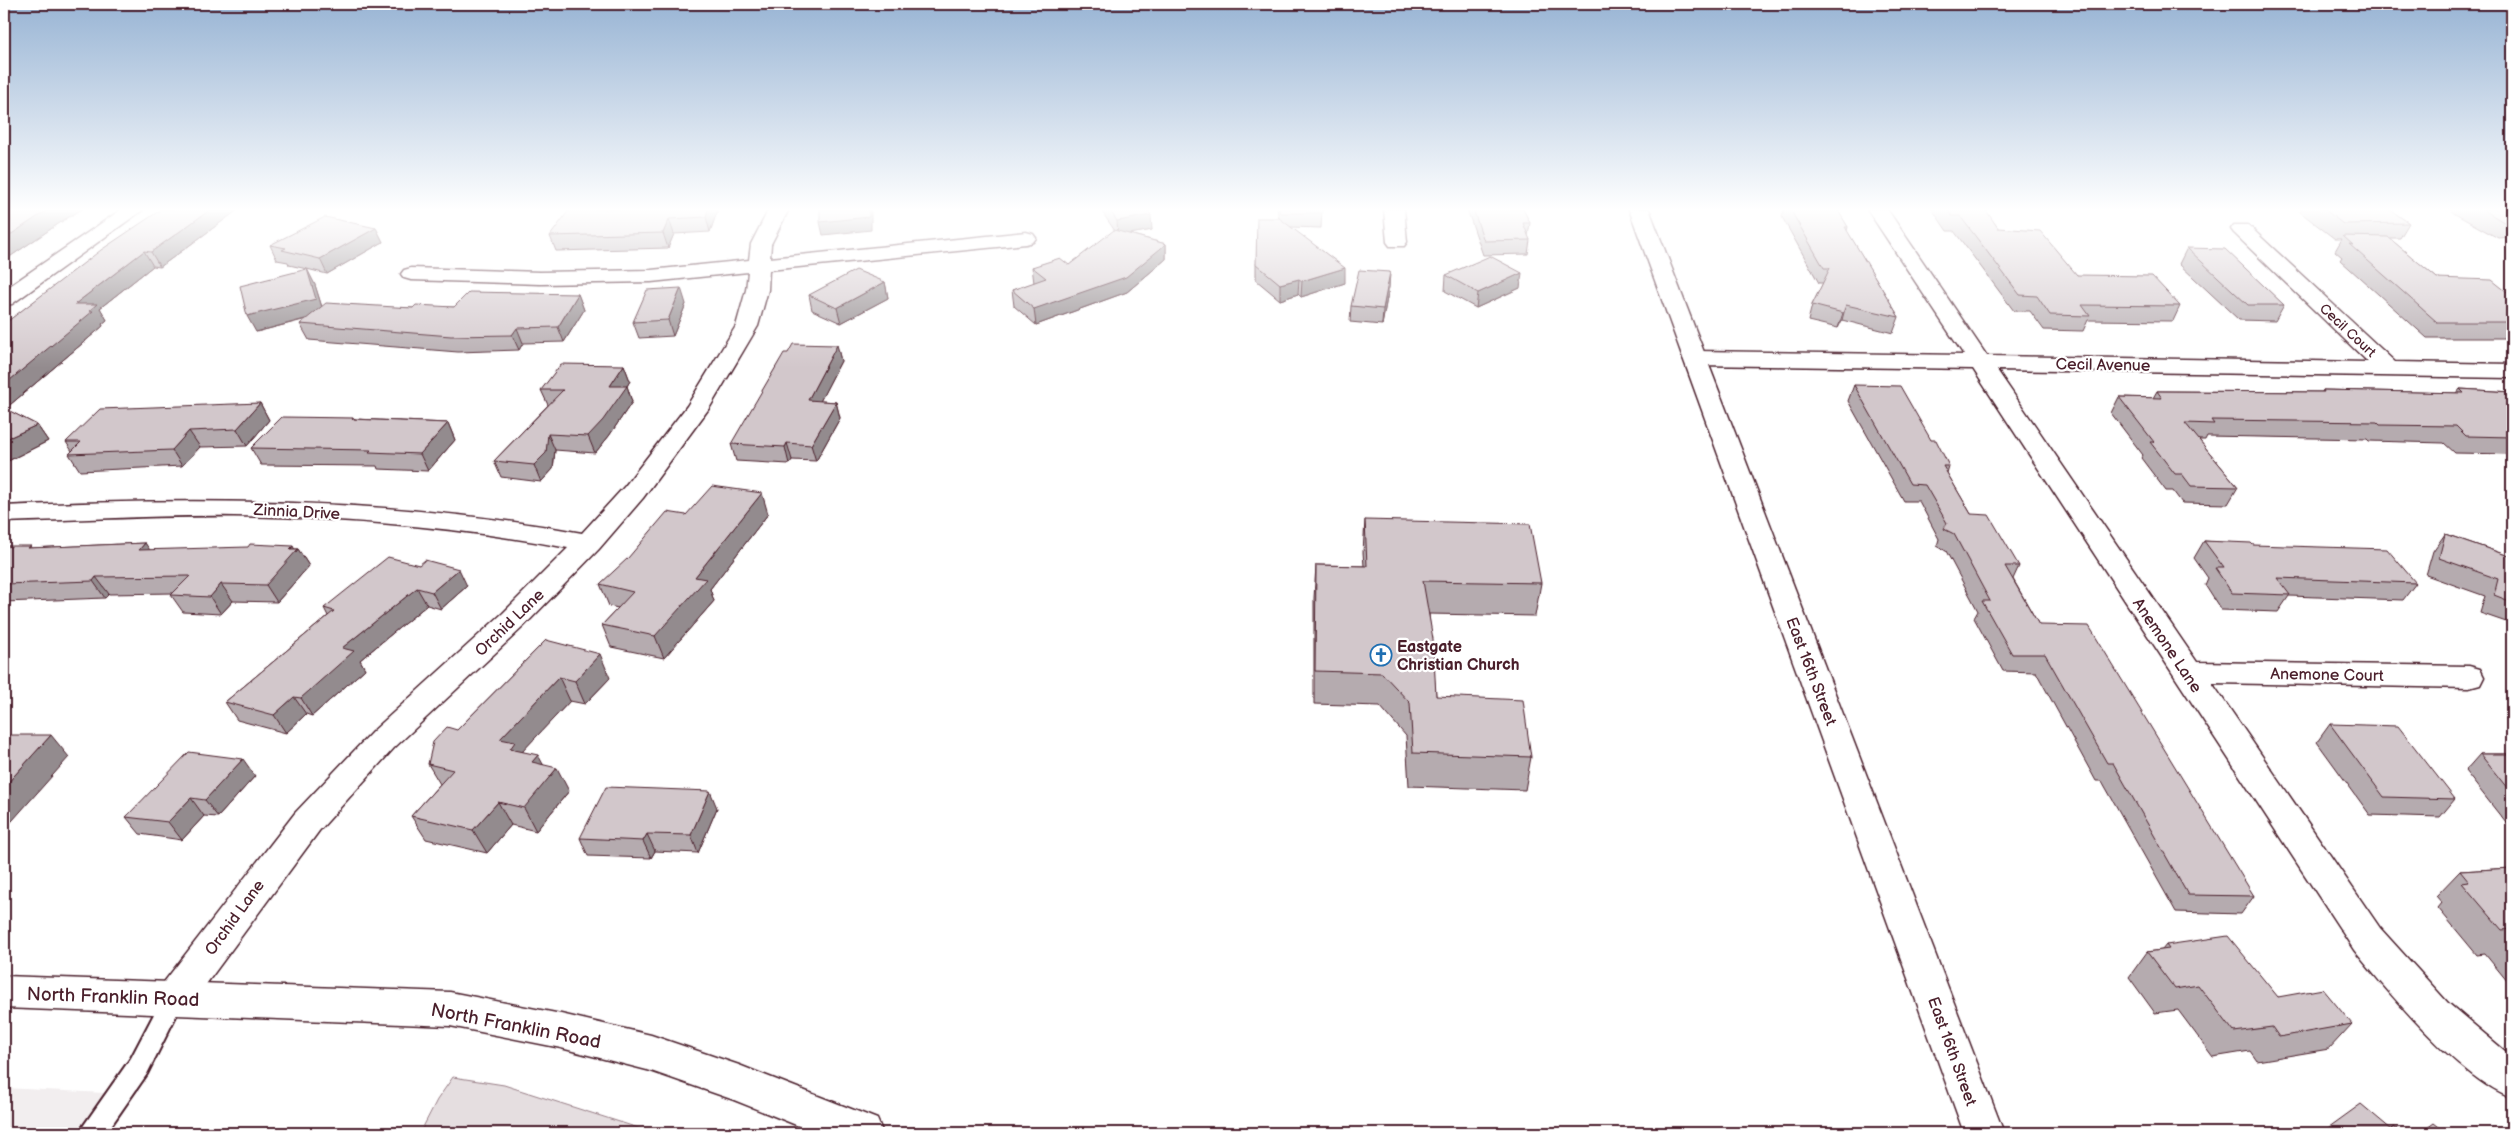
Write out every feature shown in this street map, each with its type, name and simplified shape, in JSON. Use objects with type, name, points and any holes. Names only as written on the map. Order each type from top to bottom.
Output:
[{"type":"street","points":[[4,299],[58,262]]},
{"type":"street","name":"Orchid Lane","points":[[174,998],[307,822],[383,740],[513,620],[589,543],[672,444],[698,408],[740,338],[755,302],[759,262]]},
{"type":"street","points":[[411,274],[486,278],[609,278],[796,262]]},
{"type":"street","name":"East 16th Street","points":[[1659,262],[1984,1133]]},
{"type":"street","name":"Anemone Lane","points":[[1912,262],[2186,672],[2368,939],[2409,990],[2444,1025],[2499,1070]]},
{"type":"street","name":"Cecil Court","points":[[2275,262],[2389,369]]},
{"type":"street","name":"Cecil Avenue","points":[[1694,358],[2512,370]]},
{"type":"street","name":"Zinnia Drive","points":[[4,514],[204,508],[313,511],[486,526],[589,543]]},
{"type":"street","name":"Anemone Court","points":[[2186,672],[2469,677]]},
{"type":"street","name":"North Franklin Road","points":[[4,992],[450,1009],[561,1031],[651,1053],[738,1083],[863,1133]]},
{"type":"lane","points":[[92,1133],[139,1066],[174,998]]},
{"type":"shaded area","points":[[453,1077],[504,1085],[654,1133],[420,1133],[437,1100]]},
{"type":"shaded area","points":[[4,1088],[126,1094],[98,1133],[4,1133]]},
{"type":"building","points":[[85,262],[130,262],[75,304],[97,304],[89,311],[93,311],[4,385],[4,324]]},
{"type":"building","points":[[1047,262],[1065,262],[1069,265],[1073,262],[1144,262],[1126,277],[1034,309],[1012,290],[1046,278],[1032,267]]},
{"type":"building","points":[[1256,262],[1337,262],[1345,268],[1302,281],[1299,279],[1280,284]]},
{"type":"building","points":[[1476,262],[1501,262],[1522,273],[1478,293],[1446,275]]},
{"type":"building","points":[[1821,262],[1866,262],[1899,317],[1846,305],[1843,313],[1812,305],[1830,268],[1824,268]]},
{"type":"building","points":[[1995,262],[2066,262],[2077,275],[2152,276],[2180,306],[2082,305],[2090,316],[2050,315],[2037,296],[2020,295]]},
{"type":"building","points":[[2202,262],[2239,262],[2284,305],[2248,305]]},
{"type":"building","points":[[2369,262],[2418,262],[2437,278],[2492,280],[2512,296],[2512,322],[2437,322]]},
{"type":"building","points":[[307,269],[316,299],[247,316],[240,286]]},
{"type":"building","points":[[856,270],[885,282],[837,308],[809,295]]},
{"type":"building","points":[[1359,270],[1390,272],[1383,309],[1351,306]]},
{"type":"building","points":[[681,288],[668,320],[633,322],[647,290]]},
{"type":"building","points":[[469,292],[578,294],[558,327],[517,328],[512,335],[451,336],[300,324],[326,303],[413,308],[416,305],[454,307]]},
{"type":"building","points":[[793,344],[837,345],[808,400],[836,402],[811,445],[787,443],[785,447],[731,444],[784,353],[788,353]]},
{"type":"building","points":[[561,364],[624,365],[610,386],[627,386],[603,420],[588,436],[548,434],[546,453],[534,465],[494,461],[563,390],[541,390]]},
{"type":"building","points":[[1854,385],[1900,386],[1931,440],[1936,440],[1949,466],[1943,466],[1971,514],[1989,515],[2019,566],[2005,566],[2039,625],[2089,626],[2254,896],[2188,895],[2113,763],[2107,763],[2045,654],[2012,654],[1982,601],[1990,601],[1954,534],[1944,529],[1947,523],[1925,485],[1910,484]]},
{"type":"building","points":[[2460,389],[2512,392],[2512,437],[2466,436],[2456,426],[2380,425],[2377,422],[2211,420],[2214,424],[2185,423],[2238,487],[2191,486],[2182,474],[2175,474],[2150,442],[2154,442],[2119,397],[2162,398],[2157,391],[2324,392],[2323,390],[2464,393]]},
{"type":"building","points":[[260,403],[237,429],[189,431],[172,450],[69,454],[81,442],[66,442],[100,409]]},
{"type":"building","points":[[4,408],[37,425],[4,440]]},
{"type":"building","points":[[282,417],[354,418],[352,419],[448,423],[420,454],[369,452],[371,450],[251,448]]},
{"type":"building","points":[[712,486],[762,493],[695,577],[706,579],[655,636],[602,625],[633,592],[600,584],[628,558],[667,512],[686,515]]},
{"type":"building","points":[[1365,520],[1530,524],[1541,583],[1423,581],[1433,639],[1436,696],[1523,700],[1531,757],[1413,753],[1410,703],[1382,673],[1315,671],[1316,565],[1367,566]]},
{"type":"building","points":[[2445,534],[2512,557],[2512,602],[2494,595],[2498,579],[2439,558]]},
{"type":"building","points":[[2204,541],[2251,543],[2253,545],[2387,549],[2416,583],[2277,578],[2290,595],[2232,593],[2215,568],[2224,568]]},
{"type":"building","points":[[145,543],[139,550],[248,547],[250,544],[293,546],[290,549],[298,549],[266,585],[221,584],[210,597],[171,595],[190,576],[96,577],[93,581],[4,584],[4,546],[31,546],[28,548]]},
{"type":"building","points":[[388,557],[419,565],[425,560],[459,569],[432,592],[417,588],[342,648],[354,651],[301,698],[294,697],[274,715],[225,702],[334,611],[324,608]]},
{"type":"building","points":[[546,640],[600,654],[575,681],[559,677],[500,739],[515,742],[510,749],[538,755],[532,762],[557,768],[524,808],[498,802],[473,830],[411,816],[453,770],[428,764],[433,742],[447,727],[457,730]]},
{"type":"building","points":[[2330,724],[2398,726],[2455,799],[2384,797]]},
{"type":"building","points":[[4,735],[51,735],[4,787]]},
{"type":"building","points":[[189,752],[243,759],[205,800],[191,798],[168,822],[126,817]]},
{"type":"building","points":[[2480,754],[2512,754],[2512,794]]},
{"type":"building","points":[[606,787],[710,791],[691,835],[647,834],[643,841],[580,838]]},
{"type":"building","points":[[2512,868],[2512,931],[2511,929],[2502,930],[2462,883],[2469,882],[2460,871]]},
{"type":"building","points":[[2228,936],[2278,997],[2323,989],[2352,1024],[2279,1037],[2272,1027],[2234,1032],[2198,985],[2175,989],[2147,952],[2169,949],[2166,945]]},
{"type":"building","points":[[2361,1104],[2392,1130],[2394,1127],[2402,1133],[2329,1133],[2325,1130]]},
{"type":"building","points":[[2434,1123],[2447,1133],[2420,1133]]},
{"type":"place","name":"Eastgate Christian Church","points":[[1381,655]]}]
